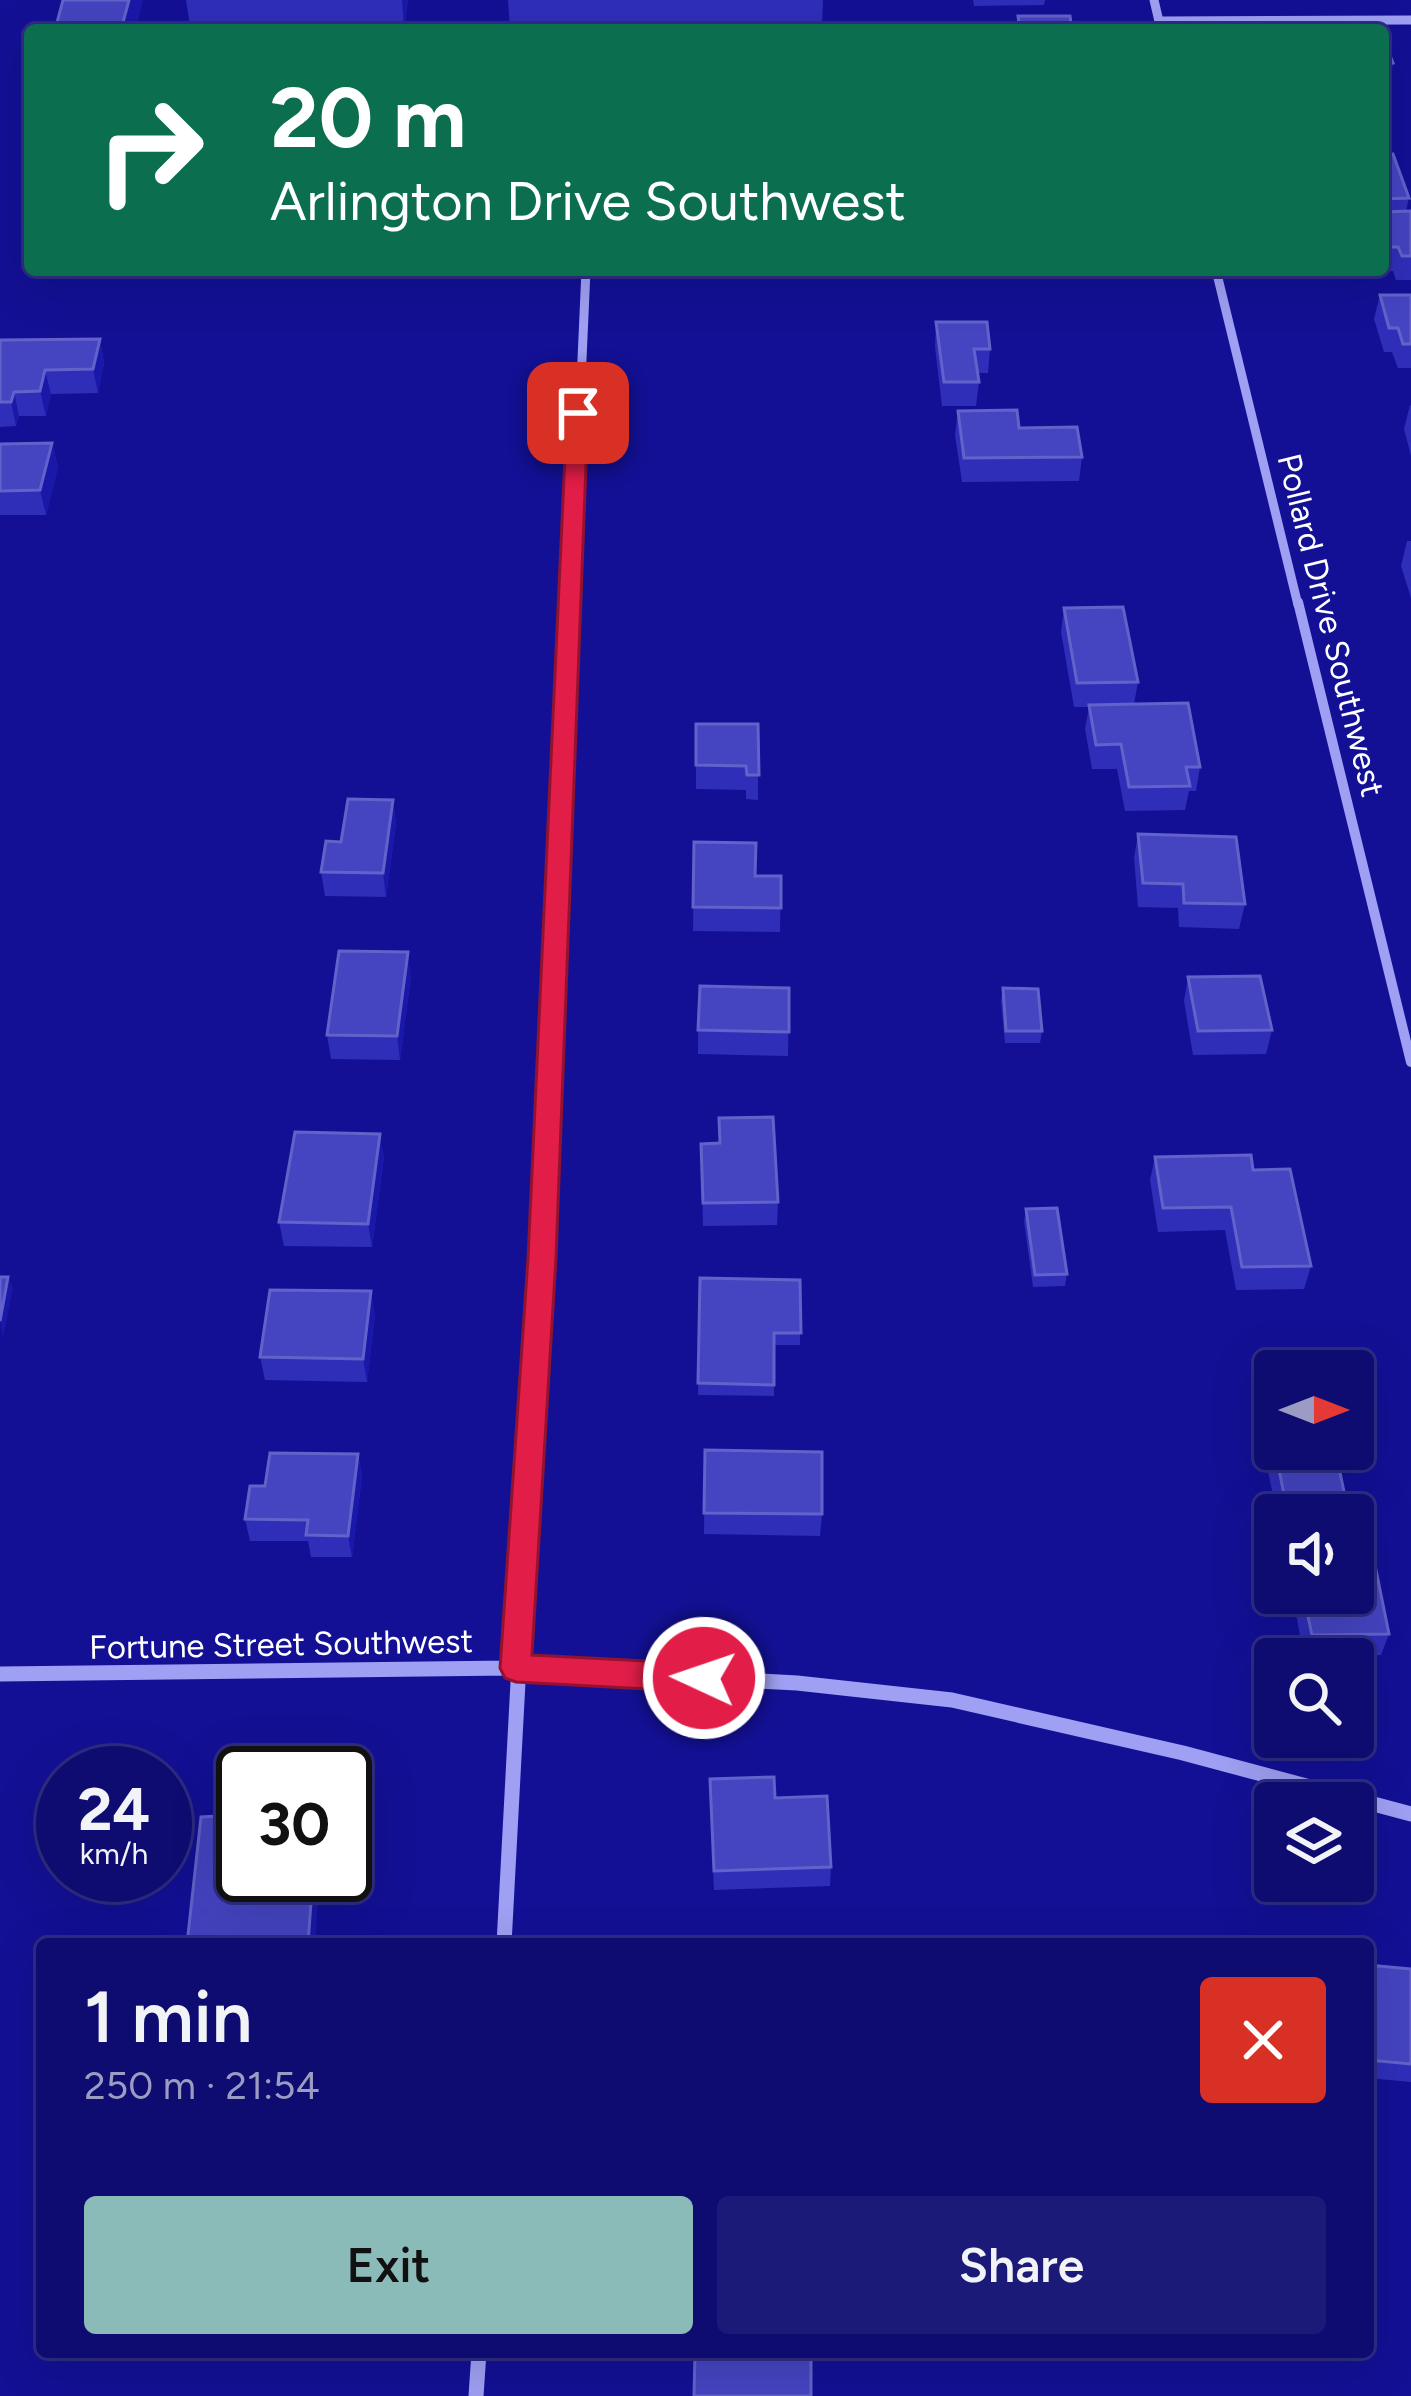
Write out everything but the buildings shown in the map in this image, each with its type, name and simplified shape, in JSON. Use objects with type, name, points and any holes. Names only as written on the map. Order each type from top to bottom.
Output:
[{"type":"street","points":[[1210,24],[1411,20]]},
{"type":"street","points":[[504,1938],[542,1258],[586,276]]},
{"type":"street","name":"Pollard Drive Southwest","points":[[1217,276],[1411,1062]]},
{"type":"street","name":"Fortune Street Southwest","points":[[0,1674],[516,1668],[797,1683],[952,1700],[1184,1753],[1411,1814]]},
{"type":"street","points":[[476,2396],[479,2358]]},
{"type":"route","points":[[578,413],[542,1258],[516,1668],[704,1678]]}]
